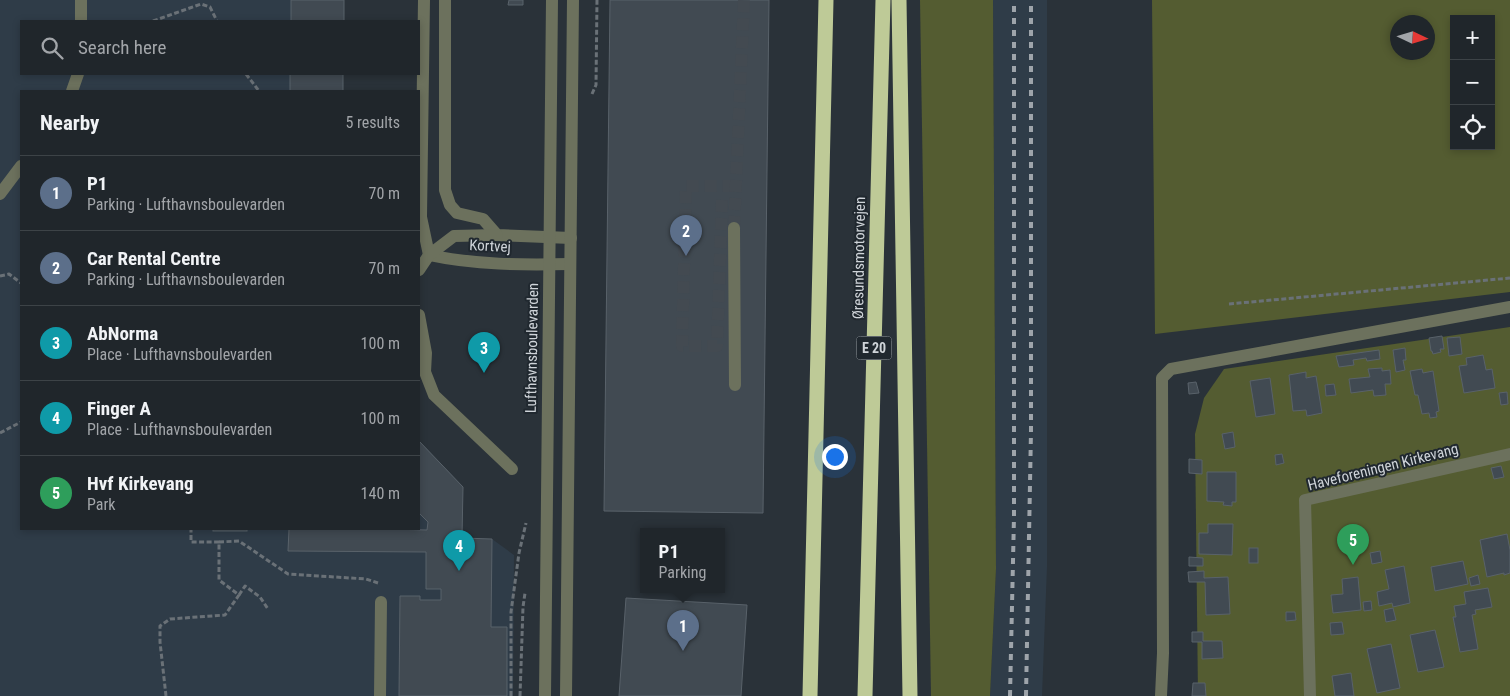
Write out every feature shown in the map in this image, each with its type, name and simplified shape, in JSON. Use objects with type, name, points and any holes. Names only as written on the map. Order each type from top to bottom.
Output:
[{"type":"highway","points":[[810,696],[826,0]]},
{"type":"highway","name":"Øresundsmotorvejen","points":[[865,696],[883,0]]},
{"type":"highway","points":[[899,0],[910,696]]},
{"type":"street","points":[[81,0],[81,20]]},
{"type":"street","points":[[424,0],[421,217],[429,255]]},
{"type":"street","points":[[445,0],[445,190],[450,205],[457,213],[483,218],[497,235]]},
{"type":"street","name":"Lufthavnsboulevarden","points":[[545,696],[552,0]]},
{"type":"street","points":[[566,696],[573,0]]},
{"type":"street","points":[[72,90],[78,75]]},
{"type":"street","points":[[0,194],[20,167]]},
{"type":"street","points":[[734,228],[735,385]]},
{"type":"street","points":[[420,268],[429,255],[454,236],[497,235],[571,238]]},
{"type":"street","name":"Kortvej","points":[[429,255],[456,261],[570,264]]},
{"type":"street","points":[[1162,696],[1162,378],[1172,369],[1510,307]]},
{"type":"street","points":[[420,320],[426,353],[425,372],[434,395],[512,469]]},
{"type":"street","name":"Haveforeningen Kirkevang","points":[[1310,696],[1305,500],[1510,454]]},
{"type":"street","points":[[380,696],[381,602]]},
{"type":"path","points":[[156,20],[201,4],[210,7],[216,20]]},
{"type":"path","points":[[247,75],[259,90]]},
{"type":"path","points":[[0,276],[9,274],[20,282]]},
{"type":"path","points":[[1229,304],[1510,278]]},
{"type":"path","points":[[0,432],[20,422]]},
{"type":"path","points":[[191,530],[191,542],[238,541],[288,574],[366,579],[380,584]]},
{"type":"path","points":[[219,542],[219,580],[238,594]]},
{"type":"path","points":[[166,696],[160,626],[170,620],[225,615],[245,586],[260,597],[268,609]]},
{"type":"shaded area","points":[[0,0],[344,0],[344,20],[20,20],[20,75],[343,75],[343,90],[20,90],[20,530],[420,530],[420,442],[463,487],[462,538],[492,539],[514,555],[513,696],[0,696]]},
{"type":"shaded area","points":[[993,0],[1047,0],[1047,567],[1042,696],[990,696],[996,569]]},
{"type":"green space","points":[[920,0],[993,0],[996,569],[990,696],[931,696]]},
{"type":"green space","points":[[1152,0],[1510,0],[1510,292],[1155,334]]},
{"type":"green space","points":[[1510,327],[1510,696],[1198,696],[1195,434],[1204,398],[1224,369]]},
{"type":"building","points":[[291,0],[344,0],[344,20],[291,20]]},
{"type":"building","points":[[509,0],[523,0],[523,5],[508,5]]},
{"type":"building","points":[[610,0],[769,0],[763,513],[604,511]]},
{"type":"building","points":[[290,75],[343,75],[343,90],[290,90]]},
{"type":"building","points":[[1442,336],[1444,349],[1440,349],[1441,352],[1433,354],[1429,338]]},
{"type":"building","points":[[1460,337],[1462,354],[1449,356],[1447,338]]},
{"type":"building","points":[[1405,348],[1406,360],[1403,360],[1405,370],[1396,372],[1393,350]]},
{"type":"building","points":[[1379,350],[1380,359],[1367,361],[1366,358],[1353,360],[1354,365],[1339,367],[1336,356]]},
{"type":"building","points":[[1483,355],[1486,370],[1492,369],[1495,388],[1464,393],[1459,366],[1467,365],[1466,358]]},
{"type":"building","points":[[1382,368],[1382,371],[1390,370],[1391,384],[1385,384],[1386,395],[1374,396],[1373,390],[1351,393],[1349,379],[1370,377],[1368,369]]},
{"type":"building","points":[[1422,369],[1423,373],[1433,371],[1439,411],[1436,412],[1437,417],[1430,418],[1429,413],[1422,414],[1418,395],[1415,395],[1410,371]]},
{"type":"building","points":[[1306,372],[1306,378],[1316,376],[1322,413],[1307,416],[1306,410],[1293,411],[1289,375]]},
{"type":"building","points":[[1270,378],[1275,414],[1256,417],[1250,381]]},
{"type":"building","points":[[1196,382],[1199,393],[1189,394],[1188,383]]},
{"type":"building","points":[[1334,384],[1336,395],[1326,396],[1325,385]]},
{"type":"building","points":[[1507,392],[1508,404],[1501,405],[1499,393]]},
{"type":"building","points":[[1233,432],[1235,447],[1225,449],[1222,434]]},
{"type":"building","points":[[420,442],[463,487],[462,538],[492,539],[491,627],[507,627],[507,696],[399,696],[400,596],[420,596],[420,600],[441,600],[441,589],[426,589],[426,552],[288,551],[289,530],[427,530],[428,522],[420,514]]},
{"type":"building","points":[[1282,454],[1284,463],[1276,465],[1275,455]]},
{"type":"building","points":[[1189,459],[1202,460],[1202,474],[1189,473]]},
{"type":"building","points":[[1501,466],[1504,477],[1494,479],[1491,468]]},
{"type":"building","points":[[1207,472],[1236,472],[1236,502],[1232,502],[1232,506],[1223,505],[1224,502],[1207,501]]},
{"type":"building","points":[[1208,524],[1233,524],[1232,555],[1199,554],[1199,533],[1208,533]]},
{"type":"building","points":[[213,530],[247,530],[247,531]]},
{"type":"building","points":[[1507,534],[1510,550],[1510,573],[1487,577],[1480,540]]},
{"type":"building","points":[[1249,548],[1258,548],[1258,563],[1249,563]]},
{"type":"building","points":[[1380,551],[1382,562],[1372,564],[1370,553]]},
{"type":"building","points":[[1189,557],[1203,558],[1203,566],[1189,566]]},
{"type":"building","points":[[1463,561],[1468,584],[1435,591],[1431,567]]},
{"type":"building","points":[[1404,566],[1410,603],[1393,607],[1392,603],[1379,606],[1377,592],[1389,589],[1385,570]]},
{"type":"building","points":[[1204,571],[1204,578],[1228,577],[1230,614],[1206,615],[1205,582],[1189,582],[1188,572]]},
{"type":"building","points":[[1478,575],[1480,584],[1471,586],[1469,578]]},
{"type":"building","points":[[1358,577],[1361,610],[1333,613],[1331,595],[1343,594],[1342,579]]},
{"type":"building","points":[[1488,588],[1492,607],[1475,610],[1476,614],[1472,615],[1478,649],[1460,652],[1453,617],[1456,617],[1454,606],[1466,604],[1464,592]]},
{"type":"building","points":[[626,598],[747,605],[741,696],[619,696]]},
{"type":"building","points":[[1371,601],[1372,610],[1364,611],[1363,602]]},
{"type":"building","points":[[1393,608],[1396,620],[1386,622],[1384,610]]},
{"type":"building","points":[[1286,612],[1295,612],[1296,620],[1286,621]]},
{"type":"building","points":[[1342,622],[1344,634],[1331,635],[1330,623]]},
{"type":"building","points":[[1435,630],[1444,667],[1418,672],[1410,635]]},
{"type":"building","points":[[1192,632],[1203,632],[1203,641],[1222,641],[1223,658],[1202,659],[1202,642],[1192,642]]},
{"type":"building","points":[[1391,644],[1400,688],[1377,693],[1367,649]]},
{"type":"building","points":[[1351,673],[1354,696],[1335,696],[1332,676]]},
{"type":"building","points":[[1193,683],[1205,683],[1206,696],[1192,696]]},
{"type":"tunnel","points":[[734,228],[744,0]]},
{"type":"tunnel","points":[[722,200],[717,346],[682,346],[686,186],[736,186]]},
{"type":"railway","points":[[1010,696],[1014,516],[1014,0]]},
{"type":"railway","points":[[1026,696],[1031,431],[1031,0]]},
{"type":"place","name":"Car Rental Centre","points":[[686,256]]},
{"type":"place","name":"AbNorma","points":[[484,373]]},
{"type":"place","name":"Hvf Kirkevang","points":[[1353,565]]},
{"type":"place","name":"Finger A","points":[[459,571]]},
{"type":"place","name":"P1","points":[[683,651]]}]
